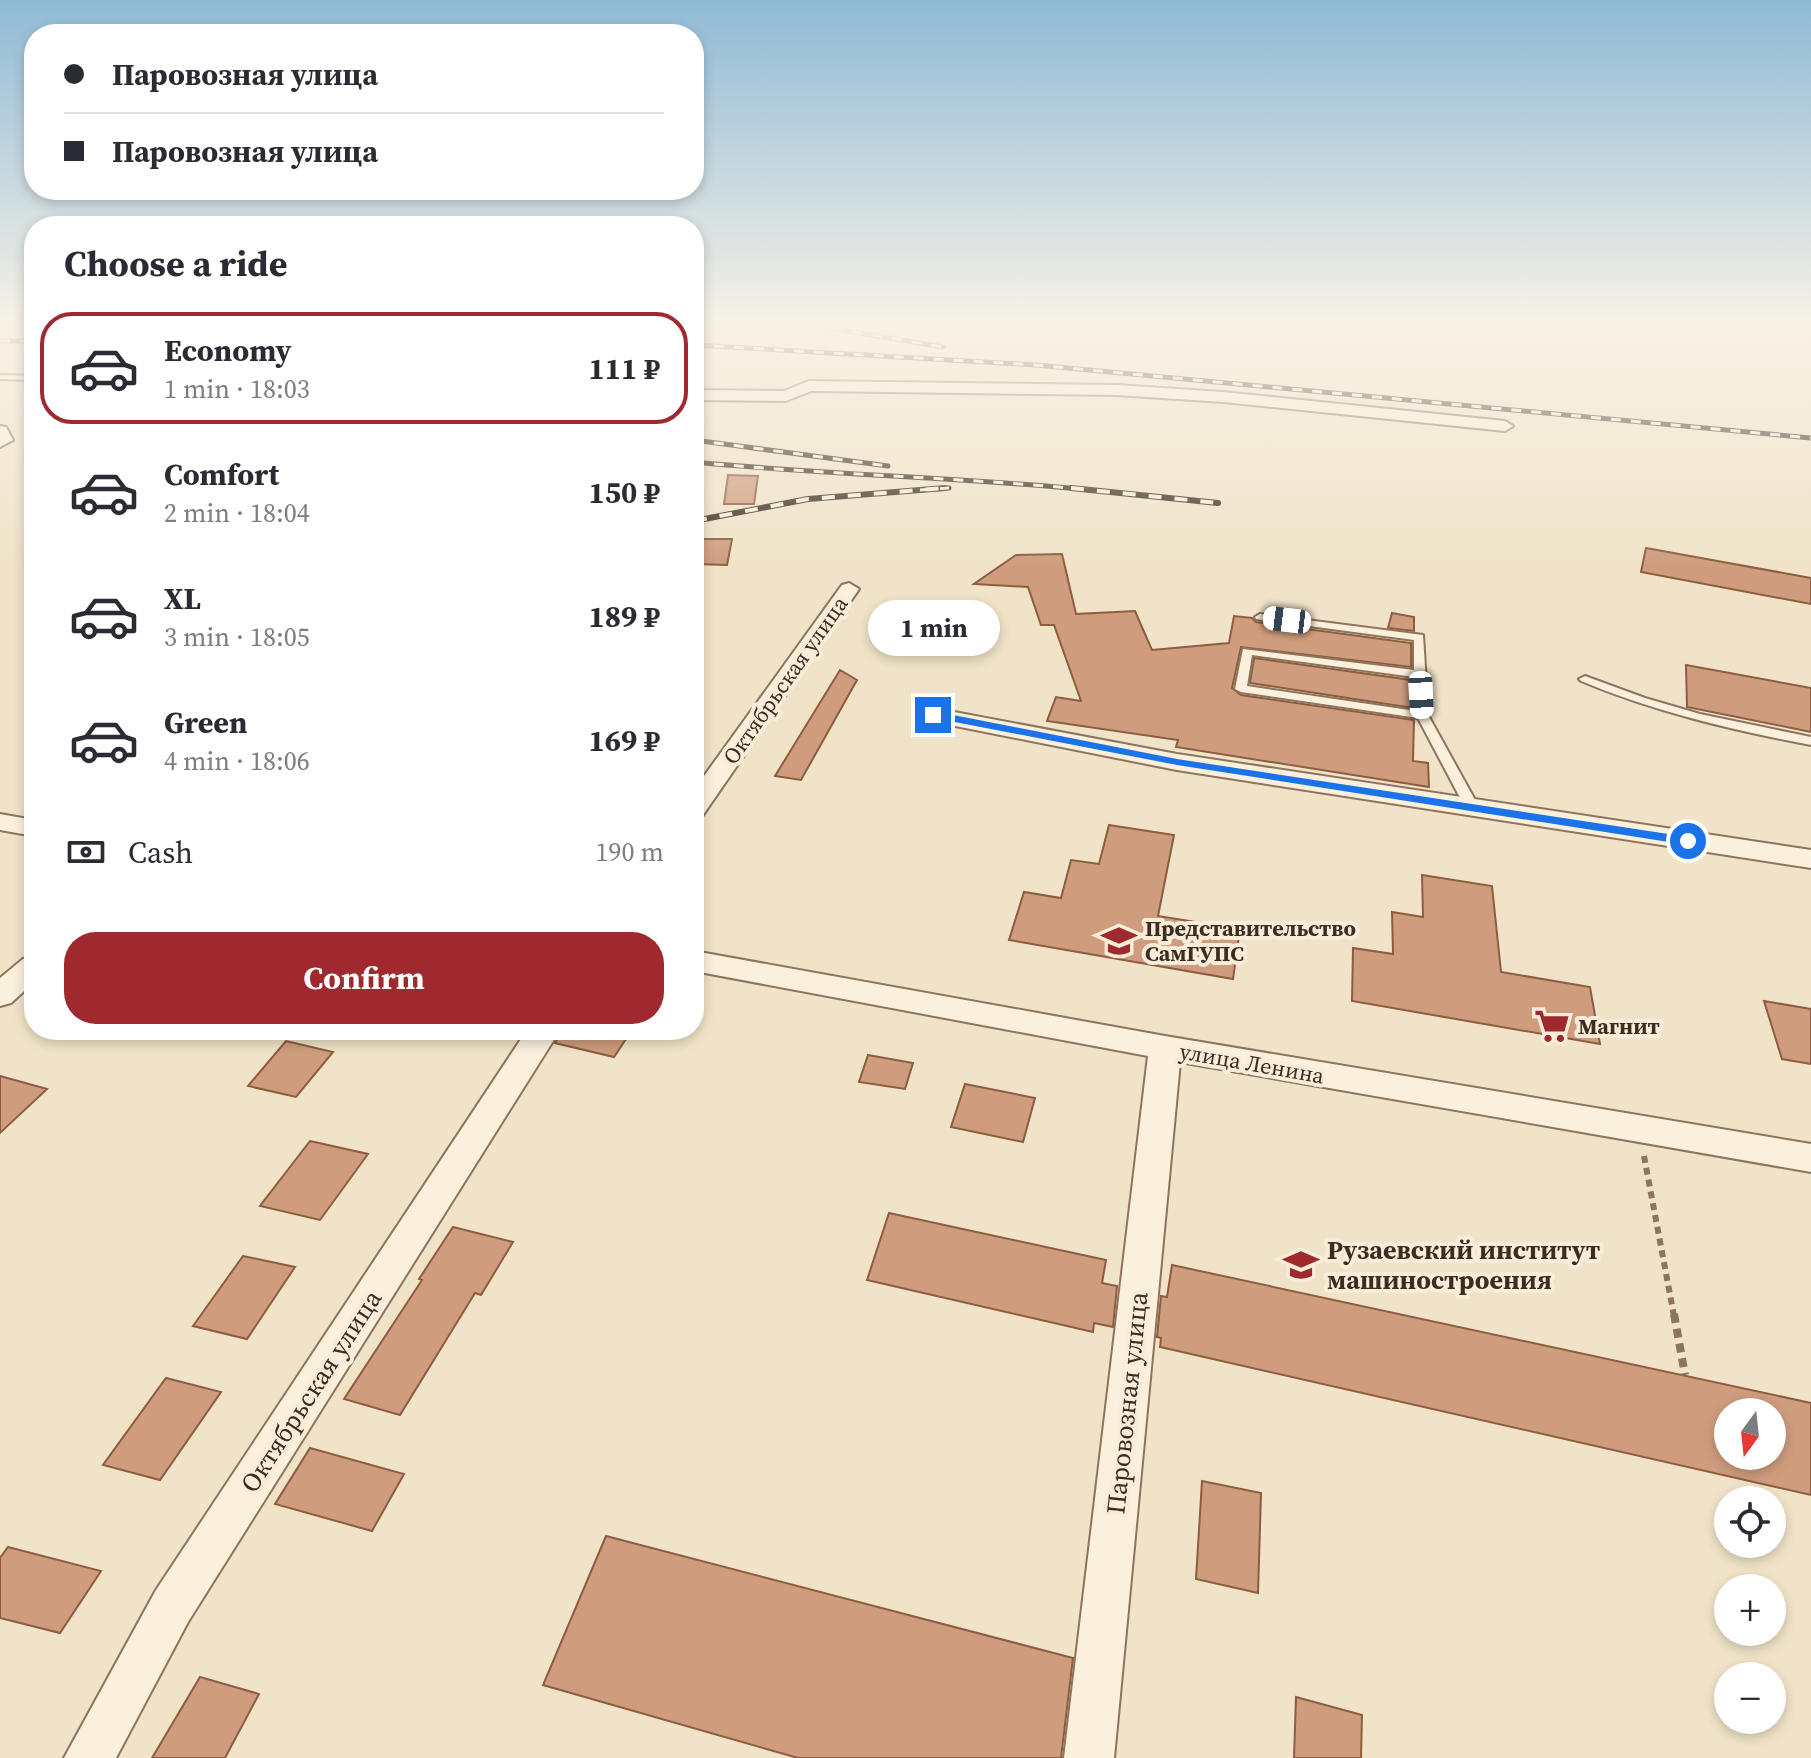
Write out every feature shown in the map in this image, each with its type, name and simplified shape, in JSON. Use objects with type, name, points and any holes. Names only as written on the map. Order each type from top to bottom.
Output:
[{"type":"street","points":[[1325,407],[1505,426]]},
{"type":"street","name":"Октябрьская улица","points":[[704,795],[849,589]]},
{"type":"street","points":[[933,715],[1177,762],[1811,859]]},
{"type":"street","points":[[0,822],[24,826]]},
{"type":"street","name":"улица Ленина","points":[[704,963],[1165,1048],[1811,1158]]},
{"type":"street","points":[[0,995],[24,975]]},
{"type":"street","name":"Октябрьская улица","points":[[89,1758],[172,1606],[538,1040]]},
{"type":"street","name":"Паровозная улица","points":[[1089,1758],[1165,1048]]},
{"type":"lane","points":[[1260,617],[1419,637],[1422,715],[1473,809]]},
{"type":"lane","points":[[1420,674],[1247,651],[1241,689],[1422,715]]},
{"type":"lane","points":[[1585,679],[1641,702],[1717,724],[1811,741]]},
{"type":"path","points":[[1639,1129],[1685,1375]]},
{"type":"building","points":[[728,475],[758,476],[754,504],[724,504]]},
{"type":"building","points":[[704,539],[732,539],[727,565],[704,564]]},
{"type":"building","points":[[1646,548],[1811,578],[1811,604],[1641,572]]},
{"type":"building","points":[[1062,554],[1076,614],[1135,611],[1152,650],[1229,643],[1234,616],[1252,618],[1256,622],[1411,643],[1411,667],[1241,647],[1232,688],[1241,695],[1414,720],[1413,761],[1428,763],[1429,787],[1176,747],[1178,740],[1047,721],[1056,697],[1081,701],[1054,625],[1041,625],[1028,587],[974,584],[1016,555]]},
{"type":"building","points":[[1392,613],[1414,617],[1414,631],[1388,628]]},
{"type":"building","points":[[1254,658],[1411,680],[1413,708],[1250,683]]},
{"type":"building","points":[[1686,665],[1811,688],[1811,732],[1687,707]]},
{"type":"building","points":[[840,670],[857,680],[801,780],[775,776]]},
{"type":"building","points":[[1109,825],[1174,835],[1158,916],[1240,929],[1233,979],[1009,940],[1024,892],[1061,898],[1071,860],[1099,864]]},
{"type":"building","points":[[1422,875],[1492,886],[1501,972],[1590,987],[1600,1044],[1352,1001],[1353,948],[1393,954],[1392,912],[1423,917]]},
{"type":"building","points":[[1764,1001],[1811,1009],[1811,1064],[1782,1059]]},
{"type":"building","points":[[557,1040],[625,1040],[614,1057],[555,1043]]},
{"type":"building","points":[[286,1041],[333,1052],[296,1097],[248,1086]]},
{"type":"building","points":[[868,1055],[913,1063],[905,1089],[859,1082]]},
{"type":"building","points":[[0,1076],[47,1089],[0,1133]]},
{"type":"building","points":[[965,1084],[1035,1098],[1023,1142],[951,1127]]},
{"type":"building","points":[[310,1141],[368,1154],[320,1220],[260,1206]]},
{"type":"building","points":[[889,1213],[1106,1260],[1102,1283],[1117,1286],[1113,1327],[1094,1323],[1093,1332],[867,1280]]},
{"type":"building","points":[[453,1227],[513,1242],[481,1295],[475,1293],[400,1415],[344,1399],[422,1280],[419,1279]]},
{"type":"building","points":[[243,1256],[295,1267],[247,1339],[193,1326]]},
{"type":"building","points":[[1172,1265],[1811,1403],[1811,1495],[1786,1489],[1786,1486],[1771,1486],[1160,1347],[1161,1338],[1157,1337],[1161,1296],[1167,1297]]},
{"type":"building","points":[[166,1378],[221,1392],[160,1480],[103,1465]]},
{"type":"building","points":[[310,1448],[404,1474],[372,1531],[275,1504]]},
{"type":"building","points":[[1202,1481],[1261,1493],[1258,1593],[1196,1579]]},
{"type":"building","points":[[606,1536],[1073,1658],[1061,1758],[798,1758],[543,1685]]},
{"type":"building","points":[[8,1547],[101,1571],[60,1633],[0,1618],[0,1558]]},
{"type":"building","points":[[200,1677],[259,1694],[225,1758],[152,1758]]},
{"type":"building","points":[[1296,1697],[1362,1715],[1361,1758],[1294,1758]]},
{"type":"railway","points":[[1482,407],[1811,438]]},
{"type":"railway","points":[[704,441],[888,466]]},
{"type":"railway","points":[[704,463],[1089,490]]},
{"type":"railway","points":[[921,490],[945,488]]},
{"type":"railway","points":[[921,490],[949,488]]},
{"type":"railway","points":[[1071,488],[1089,490]]},
{"type":"railway","points":[[704,519],[808,499],[921,490]]},
{"type":"railway","points":[[1089,490],[1218,503]]},
{"type":"place","name":"Представительство СамГУПС","points":[[1119,941]]},
{"type":"place","name":"Магнит","points":[[1552,1026]]},
{"type":"place","name":"Рузаевский институт машиностроения","points":[[1301,1265]]},
{"type":"route","points":[[933,715],[1177,762],[1688,841]]}]
